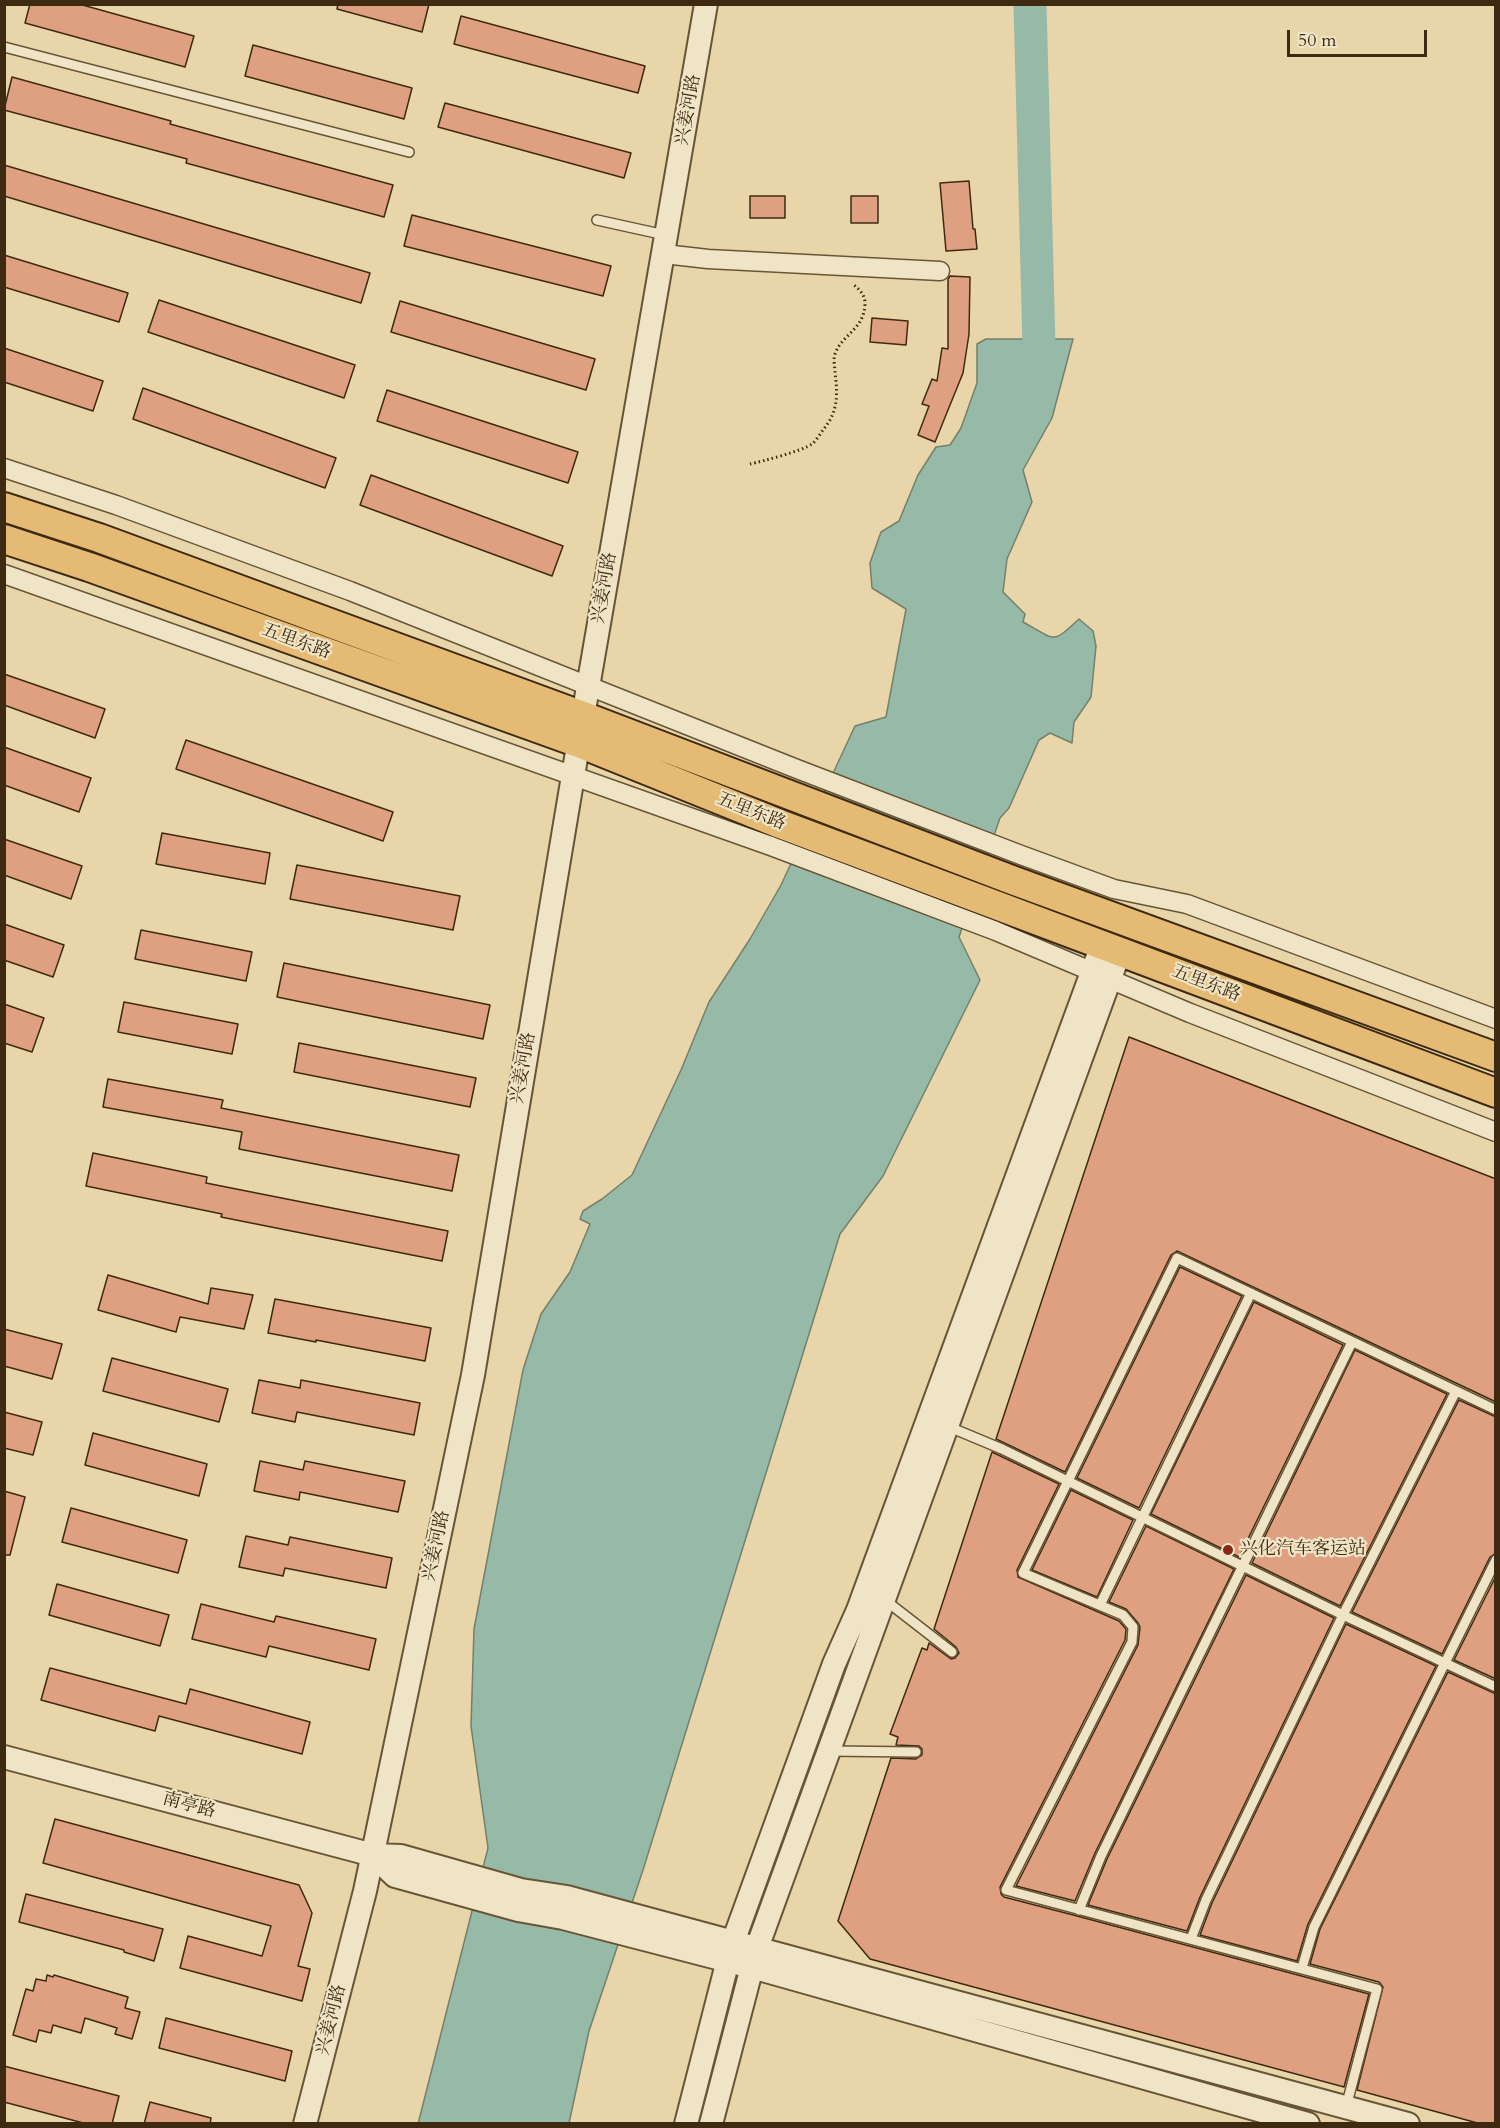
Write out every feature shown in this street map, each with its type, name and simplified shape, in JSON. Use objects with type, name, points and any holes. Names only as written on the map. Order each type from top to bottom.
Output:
[{"type":"main road","name":"五里东路","points":[[4,507],[99,538],[581,730],[775,835],[999,920],[1111,948],[1496,1093]]},
{"type":"main road","name":"五里东路","points":[[4,539],[581,730],[1017,868],[1496,1057]]},
{"type":"street","name":"兴姜河路","points":[[305,2124],[373,1855],[473,1375],[588,686],[706,4]]},
{"type":"street","points":[[665,245],[708,259],[940,271]]},
{"type":"street","points":[[4,468],[117,505],[339,587],[797,769],[1017,868],[1187,904],[1496,1019]]},
{"type":"street","points":[[4,574],[573,776],[775,835]]},
{"type":"street","points":[[999,920],[1101,976],[1496,1132]]},
{"type":"street","points":[[686,2124],[731,1951],[834,1664],[938,1422],[1111,948]]},
{"type":"street","points":[[711,2124],[754,1957],[884,1599],[938,1422]]},
{"type":"street","name":"南亭路","points":[[4,1756],[373,1855]]},
{"type":"street","points":[[373,1855],[395,1876],[460,1883],[518,1910],[563,1918],[631,1925],[1408,2124]]},
{"type":"street","points":[[754,1957],[1308,2124]]},
{"type":"lane","points":[[4,47],[409,152]]},
{"type":"lane","points":[[597,220],[665,245]]},
{"type":"lane","points":[[1346,2108],[1377,1989],[1006,1890],[1132,1642],[1133,1628],[1123,1615],[1023,1573],[1177,1258],[1496,1410]]},
{"type":"lane","points":[[1100,1605],[1251,1293]]},
{"type":"lane","points":[[1079,1910],[1101,1856],[1352,1342]]},
{"type":"lane","points":[[1191,1939],[1206,1900],[1343,1615],[1456,1391]]},
{"type":"lane","points":[[938,1422],[1002,1449],[1496,1687]]},
{"type":"lane","points":[[1302,1968],[1314,1927],[1496,1560]]},
{"type":"lane","points":[[884,1599],[952,1652]]},
{"type":"lane","points":[[828,1751],[916,1752]]},
{"type":"path","points":[[750,464],[813,444],[830,422],[838,395],[834,361],[836,352],[859,326],[865,313],[865,299],[860,289],[851,283]]},
{"type":"shaded area","points":[[986,339],[1073,339],[1052,418],[1023,470],[1032,502],[1007,559],[1003,592],[1025,614],[1023,622],[1048,636],[1058,636],[1079,619],[1093,631],[1096,646],[1091,697],[1074,722],[1072,743],[1050,733],[1039,740],[1009,808],[1000,818],[959,937],[980,980],[883,1176],[840,1234],[643,1870],[589,2031],[569,2123],[418,2124],[488,1848],[471,1726],[474,1629],[523,1370],[541,1314],[570,1272],[590,1224],[580,1219],[583,1211],[632,1175],[681,1070],[709,1002],[750,939],[781,885],[855,726],[886,717],[906,609],[872,588],[870,563],[881,532],[899,521],[918,475],[936,447],[950,445],[961,428],[977,383],[977,344]]},
{"type":"building","points":[[30,4],[79,4],[194,36],[185,67],[25,23]]},
{"type":"building","points":[[338,4],[429,4],[422,32],[337,9]]},
{"type":"building","points":[[461,16],[645,66],[638,93],[454,44]]},
{"type":"building","points":[[253,45],[412,88],[404,119],[245,76]]},
{"type":"building","points":[[12,77],[171,121],[170,124],[393,185],[384,217],[186,163],[187,159],[4,110]]},
{"type":"building","points":[[445,103],[631,153],[624,178],[438,127]]},
{"type":"building","points":[[4,165],[370,273],[361,303],[4,196]]},
{"type":"building","points":[[969,181],[977,249],[946,251],[940,183]]},
{"type":"building","points":[[750,196],[785,196],[785,218],[750,218]]},
{"type":"building","points":[[851,196],[878,196],[878,223],[851,223]]},
{"type":"building","points":[[412,215],[611,266],[603,296],[404,246]]},
{"type":"building","points":[[4,255],[128,293],[119,322],[4,287]]},
{"type":"building","points":[[950,276],[970,277],[969,334],[963,373],[935,442],[918,435],[929,406],[922,404],[932,379],[937,381],[942,348],[948,349],[948,279]]},
{"type":"building","points":[[159,300],[355,365],[344,398],[148,332]]},
{"type":"building","points":[[400,301],[595,359],[586,390],[391,332]]},
{"type":"building","points":[[872,318],[908,321],[906,345],[870,342]]},
{"type":"building","points":[[4,348],[103,381],[93,411],[4,382]]},
{"type":"building","points":[[143,388],[336,458],[325,488],[133,419]]},
{"type":"building","points":[[387,390],[578,452],[568,483],[377,421]]},
{"type":"building","points":[[371,475],[563,546],[552,576],[360,505]]},
{"type":"building","points":[[4,674],[105,709],[95,738],[4,705]]},
{"type":"building","points":[[186,740],[393,812],[383,841],[176,769]]},
{"type":"building","points":[[4,747],[91,778],[79,812],[4,785]]},
{"type":"building","points":[[162,833],[270,853],[265,884],[156,864]]},
{"type":"building","points":[[4,839],[82,866],[71,899],[4,875]]},
{"type":"building","points":[[297,865],[460,896],[453,930],[290,899]]},
{"type":"building","points":[[4,924],[64,945],[53,977],[4,960]]},
{"type":"building","points":[[141,930],[252,952],[246,981],[135,959]]},
{"type":"building","points":[[284,963],[490,1005],[483,1039],[277,997]]},
{"type":"building","points":[[124,1002],[238,1024],[232,1054],[118,1032]]},
{"type":"building","points":[[4,1004],[44,1018],[32,1052],[4,1043]]},
{"type":"building","points":[[1129,1037],[1496,1179],[1496,1402],[1177,1251],[1171,1255],[1065,1472],[996,1439]]},
{"type":"building","points":[[299,1043],[476,1078],[470,1107],[294,1072]]},
{"type":"building","points":[[108,1079],[223,1100],[221,1108],[459,1155],[452,1191],[239,1149],[242,1132],[103,1107]]},
{"type":"building","points":[[93,1153],[207,1177],[206,1183],[448,1231],[442,1261],[221,1217],[222,1214],[86,1186]]},
{"type":"building","points":[[1180,1267],[1242,1296],[1139,1508],[1077,1478]]},
{"type":"building","points":[[108,1275],[208,1304],[211,1288],[253,1295],[244,1329],[180,1317],[176,1332],[98,1310]]},
{"type":"building","points":[[275,1299],[431,1328],[425,1361],[268,1333]]},
{"type":"building","points":[[1254,1302],[1343,1345],[1239,1557],[1151,1514]]},
{"type":"building","points":[[4,1329],[62,1344],[52,1379],[4,1366]]},
{"type":"building","points":[[1355,1350],[1447,1394],[1340,1606],[1252,1563]]},
{"type":"building","points":[[112,1358],[228,1389],[219,1422],[103,1391]]},
{"type":"building","points":[[259,1380],[300,1388],[301,1380],[420,1403],[414,1435],[297,1412],[295,1422],[252,1413]]},
{"type":"building","points":[[1459,1400],[1496,1417],[1496,1553],[1490,1557],[1442,1654],[1352,1612]]},
{"type":"building","points":[[4,1412],[42,1422],[33,1455],[4,1448]]},
{"type":"building","points":[[93,1433],[207,1464],[199,1496],[85,1465]]},
{"type":"building","points":[[992,1452],[1059,1484],[1017,1570],[1018,1577],[1119,1621],[1126,1629],[1125,1640],[1000,1887],[1001,1894],[1004,1897],[1369,1994],[1344,2087],[870,1959],[838,1921],[891,1758],[916,1759],[922,1755],[922,1749],[919,1746],[896,1745],[898,1737],[890,1734],[922,1648],[927,1650],[929,1643],[951,1659],[959,1653],[956,1647],[934,1629]]},
{"type":"building","points":[[260,1461],[303,1470],[305,1461],[405,1481],[398,1512],[300,1492],[299,1500],[254,1491]]},
{"type":"building","points":[[1071,1490],[1133,1520],[1097,1597],[1032,1570]]},
{"type":"building","points":[[4,1491],[25,1497],[10,1555],[4,1555]]},
{"type":"building","points":[[71,1508],[187,1540],[178,1573],[62,1542]]},
{"type":"building","points":[[1146,1526],[1234,1569],[1095,1853],[1075,1901],[1016,1886],[1138,1645],[1140,1627],[1138,1623],[1126,1609],[1109,1602]]},
{"type":"building","points":[[246,1536],[288,1545],[290,1537],[392,1558],[386,1588],[285,1568],[283,1576],[239,1567]]},
{"type":"building","points":[[1246,1575],[1334,1618],[1200,1897],[1187,1931],[1088,1905],[1107,1859]]},
{"type":"building","points":[[1496,1576],[1496,1679],[1454,1660]]},
{"type":"building","points":[[57,1584],[169,1615],[160,1646],[49,1615]]},
{"type":"building","points":[[201,1604],[274,1622],[276,1616],[376,1639],[369,1670],[269,1646],[266,1657],[192,1639]]},
{"type":"building","points":[[1346,1624],[1436,1666],[1308,1924],[1297,1961],[1200,1935],[1212,1903]]},
{"type":"building","points":[[50,1668],[186,1704],[190,1689],[310,1722],[302,1754],[159,1716],[155,1731],[41,1700]]},
{"type":"building","points":[[1448,1672],[1496,1694],[1496,2124],[1481,2124],[1357,2090],[1383,1987],[1379,1982],[1310,1964],[1320,1929]]},
{"type":"building","points":[[55,1819],[299,1885],[312,1913],[298,1966],[310,1969],[302,2001],[180,1968],[188,1936],[262,1956],[271,1926],[43,1863]]},
{"type":"building","points":[[26,1894],[163,1929],[154,1961],[124,1952],[124,1950],[19,1922]]},
{"type":"building","points":[[47,1975],[53,1977],[54,1975],[128,1997],[125,2008],[140,2012],[132,2039],[115,2034],[117,2028],[85,2018],[81,2033],[53,2025],[51,2033],[39,2030],[36,2042],[13,2035],[26,1989],[33,1991],[36,1979],[46,1981]]},
{"type":"building","points":[[166,2018],[292,2051],[285,2081],[159,2048]]},
{"type":"building","points":[[4,2066],[119,2096],[112,2124],[87,2124],[4,2102]]},
{"type":"building","points":[[150,2102],[211,2118],[210,2124],[144,2124]]},
{"type":"waterway","points":[[1030,4],[1040,384]]},
{"type":"place","name":"兴化汽车客运站","points":[[1228,1550]]}]
